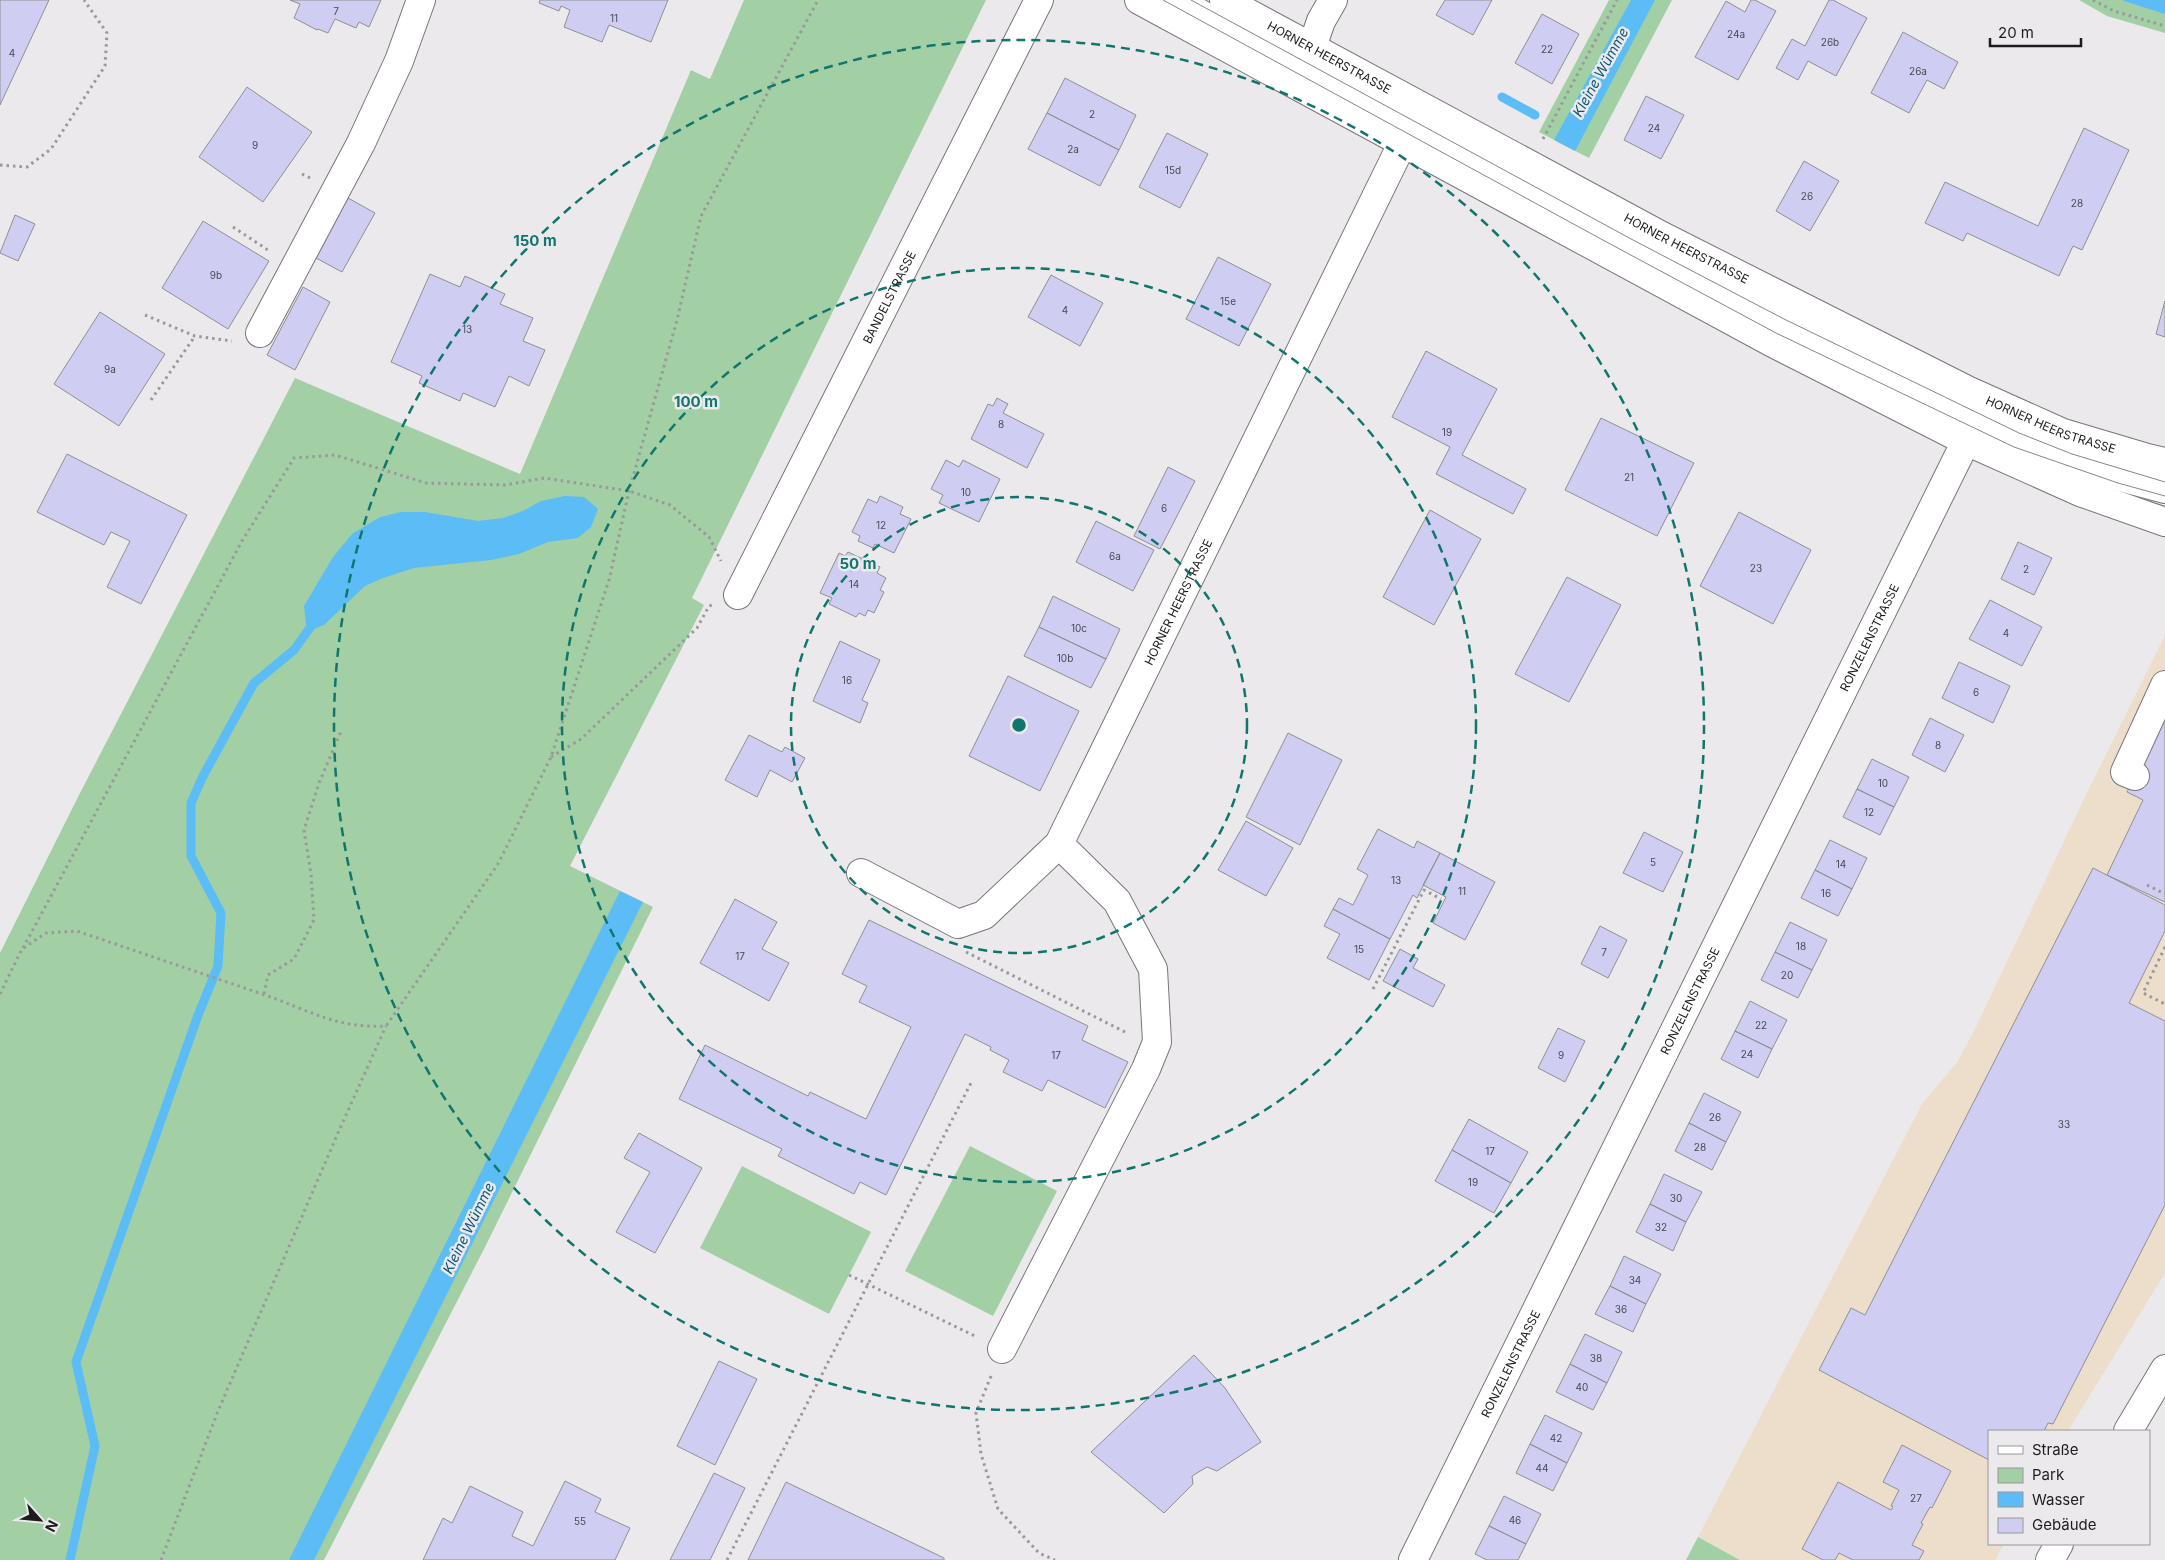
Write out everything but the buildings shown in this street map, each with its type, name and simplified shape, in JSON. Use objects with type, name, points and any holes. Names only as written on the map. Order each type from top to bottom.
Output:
[{"type":"main road","points":[[260,333],[361,143],[399,60],[421,0]]},
{"type":"main road","name":"BANDELSTRASSE","points":[[738,595],[1039,0]]},
{"type":"main road","points":[[1139,0],[1771,342],[1966,441],[2080,492],[2165,522]]},
{"type":"main road","points":[[1175,0],[1606,234],[1781,326],[1994,430],[2058,456],[2120,477],[2165,489]]},
{"type":"main road","name":"HORNER HEERSTRASSE","points":[[1224,0],[1662,236],[1967,390],[2063,433],[2165,462]]},
{"type":"main road","points":[[1312,47],[1321,21],[1333,0]]},
{"type":"main road","name":"HORNER HEERSTRASSE","points":[[958,924],[984,915],[1059,844],[1402,144]]},
{"type":"main road","name":"RONZELENSTRASSE","points":[[1413,1560],[1966,441]]},
{"type":"main road","points":[[2135,776],[2125,772],[2165,684]]},
{"type":"main road","points":[[1002,1349],[1146,1069],[1157,1042],[1153,969],[1117,901],[1059,844]]},
{"type":"main road","points":[[861,872],[958,924]]},
{"type":"main road","points":[[2129,1430],[2165,1369]]},
{"type":"main road","points":[[2050,1560],[2058,1545]]},
{"type":"path","points":[[0,166],[27,167],[51,149],[105,66],[107,33],[84,0]]},
{"type":"path","points":[[161,1560],[218,1411],[386,1026],[498,864],[551,757],[609,580],[629,491],[677,320],[701,216],[818,0]]},
{"type":"path","points":[[1530,164],[1617,0]]},
{"type":"path","points":[[2093,0],[2114,11],[2165,26]]},
{"type":"path","points":[[233,227],[294,268]]},
{"type":"path","points":[[145,315],[195,336],[236,342],[260,333]]},
{"type":"path","points":[[151,400],[195,336]]},
{"type":"path","points":[[0,994],[242,541],[294,458],[336,456],[426,483],[505,485],[544,478],[629,491],[670,505],[709,537],[722,562]]},
{"type":"path","points":[[551,757],[581,739],[595,726],[697,628],[709,606],[738,595]]},
{"type":"path","points":[[264,994],[268,975],[294,959],[314,920],[311,874],[304,830],[319,783],[342,728]]},
{"type":"path","points":[[2147,885],[2165,894]]},
{"type":"path","points":[[1374,990],[1424,890],[1441,899]]},
{"type":"path","points":[[958,924],[967,954],[1155,1047]]},
{"type":"path","points":[[22,950],[46,933],[77,931],[264,994],[338,1023],[365,1028],[386,1026]]},
{"type":"path","points":[[2165,947],[2143,993],[2165,1004]]},
{"type":"path","points":[[727,1560],[972,1081]]},
{"type":"path","points":[[850,1274],[1002,1349],[976,1413],[980,1454],[998,1509],[1039,1553],[1055,1560]]},
{"type":"shaded area","points":[[2165,635],[2165,1273],[2069,1430],[1988,1430],[1988,1545],[2003,1545],[1995,1560],[1741,1560],[1698,1537],[1922,1104],[1958,1061],[1975,1029],[2082,803]]},
{"type":"green space","points":[[744,0],[986,0],[692,598],[704,605],[570,866],[653,907],[485,1247],[324,1560],[0,1560],[0,953],[79,795],[295,378],[520,474],[691,70],[710,79]]},
{"type":"green space","points":[[1609,0],[1672,0],[1589,158],[1539,132]]},
{"type":"green space","points":[[2079,0],[2165,0],[2165,33],[2107,16]]},
{"type":"green space","points":[[970,1146],[1057,1191],[993,1316],[905,1271]]},
{"type":"green space","points":[[742,1166],[871,1232],[829,1314],[700,1248]]},
{"type":"green space","points":[[1698,1537],[1740,1560],[1686,1560]]},
{"type":"water","name":"Kleine Wümme","points":[[1631,0],[1655,0],[1575,151],[1554,140]]},
{"type":"water","points":[[2165,0],[2165,14],[2124,1]]},
{"type":"water","points":[[565,496],[584,497],[598,509],[591,527],[578,538],[548,542],[519,554],[491,560],[414,568],[383,578],[365,586],[324,625],[307,632],[304,606],[333,557],[352,534],[380,517],[401,512],[425,512],[478,521],[503,518],[523,511],[541,501]]},
{"type":"water","name":"Kleine Wümme","points":[[620,891],[643,902],[314,1560],[289,1560]]},
{"type":"waterway","points":[[1502,97],[1535,115]]},
{"type":"waterway","points":[[70,1560],[95,1446],[76,1362],[197,1018],[218,966],[221,913],[191,856],[191,803],[203,776],[254,683],[294,650],[314,622]]},
{"type":"tram line","points":[[1163,0],[1776,333],[2014,447],[2118,483],[2165,496]]},
{"type":"tram line","points":[[1191,0],[1633,240],[1784,319],[2019,433],[2072,454],[2165,482]]}]
